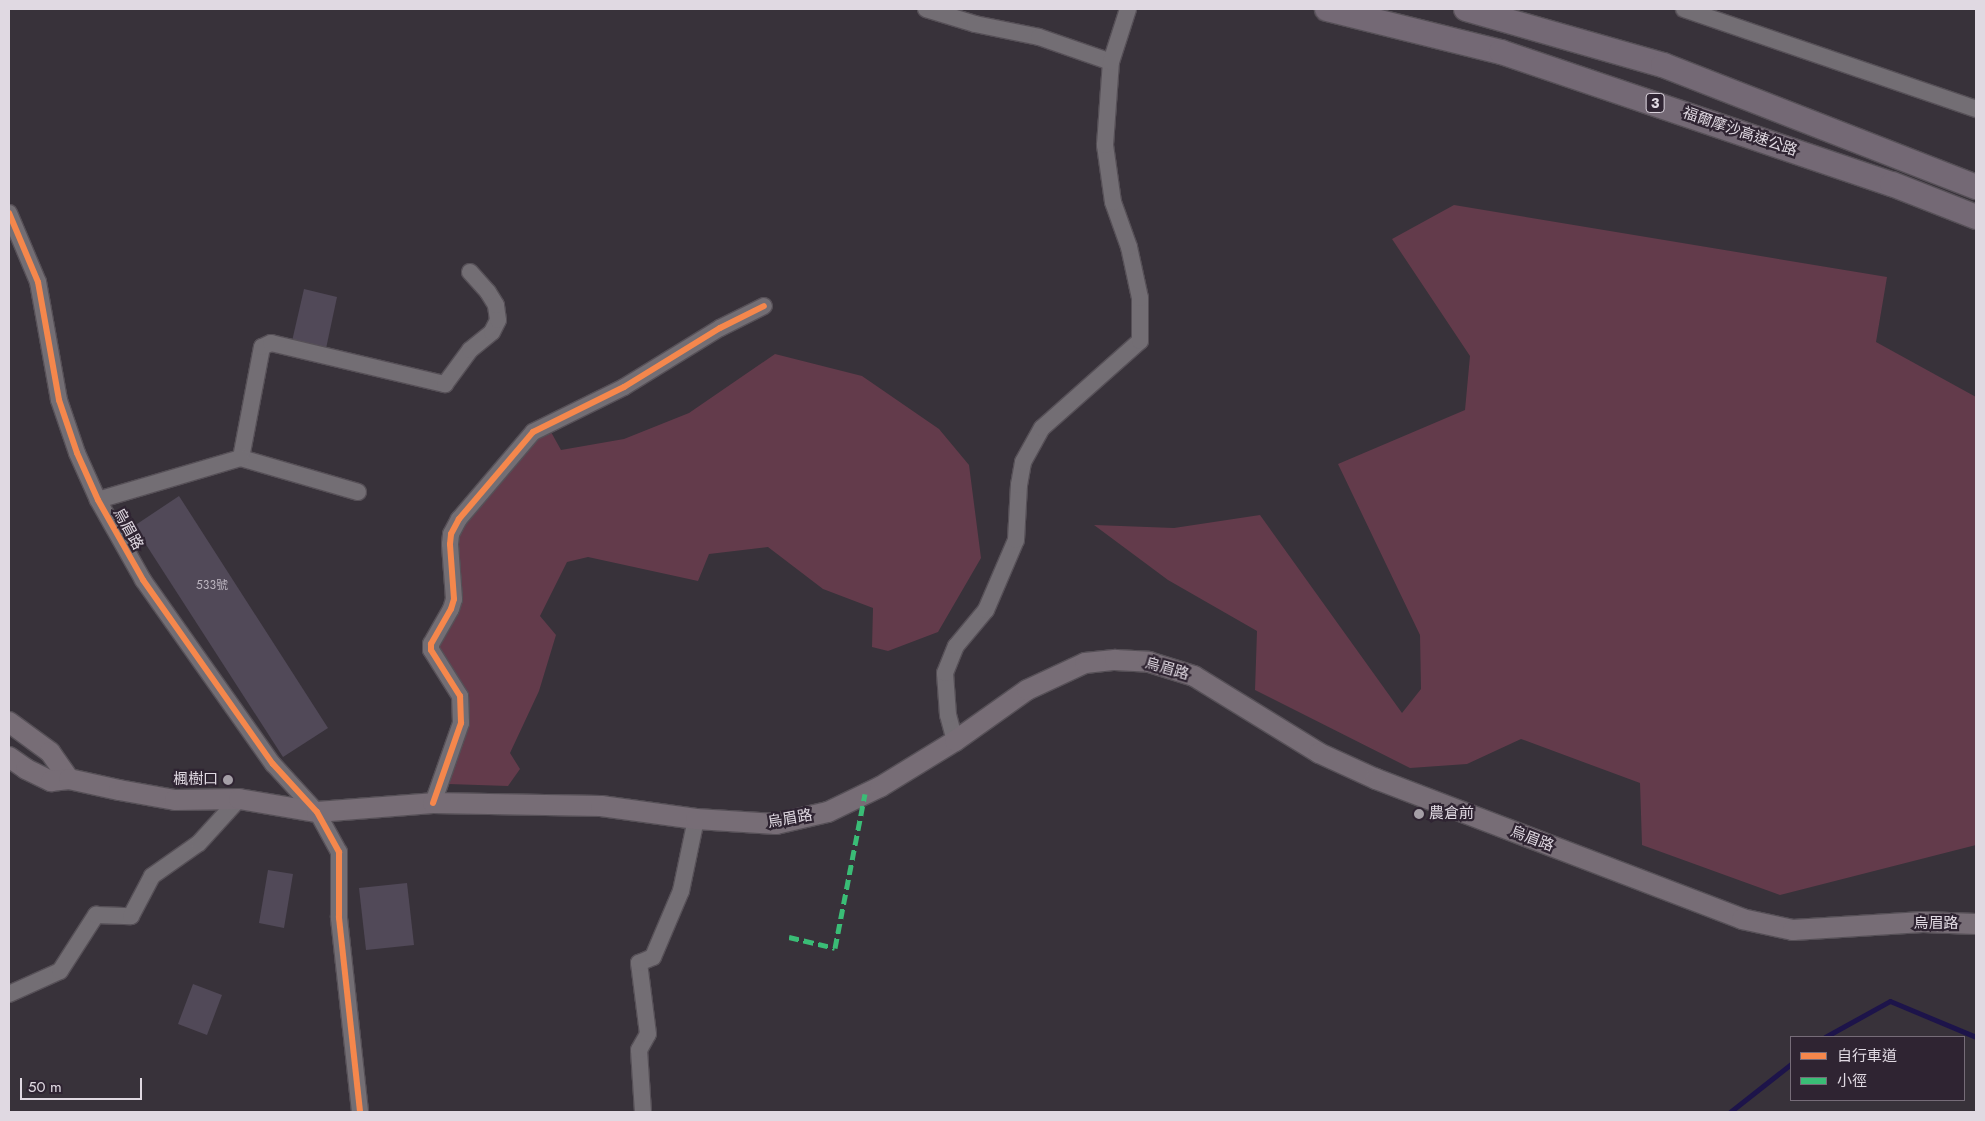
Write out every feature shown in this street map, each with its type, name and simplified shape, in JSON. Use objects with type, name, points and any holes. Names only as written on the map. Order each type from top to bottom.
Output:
[{"type":"highway","name":"福爾摩沙高速公路","points":[[1327,9],[1502,52],[1892,184],[1976,218]]},
{"type":"highway","points":[[1466,9],[1663,65],[1976,187]]},
{"type":"main road","name":"烏眉路","points":[[9,756],[26,769],[51,781],[69,779],[175,800],[239,799],[317,812],[432,803],[601,806],[696,819],[776,824],[828,812],[880,787],[955,741],[1027,690],[1085,663],[1116,660],[1149,662],[1194,676],[1319,753],[1376,779],[1742,919],[1793,930],[1923,922],[1976,924]]},
{"type":"main road","points":[[9,722],[50,752],[69,779]]},
{"type":"street","points":[[926,9],[975,24],[1040,37],[1111,62]]},
{"type":"street","points":[[1684,9],[1976,109]]},
{"type":"street","points":[[955,741],[948,715],[945,674],[956,646],[986,610],[1016,540],[1019,485],[1023,462],[1042,428],[1140,341],[1140,298],[1129,247],[1113,202],[1104,145],[1111,62],[1128,11]]},
{"type":"street","name":"烏眉路","points":[[9,213],[14,220],[38,282],[59,400],[77,453],[98,500],[143,580],[273,764],[317,812]]},
{"type":"street","points":[[241,458],[262,347],[271,343],[445,384],[470,350],[492,332],[498,320],[496,305],[488,292],[470,272]]},
{"type":"street","points":[[432,803],[461,723],[460,696],[431,650],[431,644],[448,615],[454,599],[450,544],[451,534],[459,519],[533,432],[624,388],[720,328],[764,306]]},
{"type":"street","points":[[98,500],[241,458],[358,492]]},
{"type":"street","points":[[9,994],[60,971],[96,914],[131,916],[152,876],[199,844],[239,799]]},
{"type":"street","points":[[317,812],[339,852],[339,918],[360,1112]]},
{"type":"street","points":[[643,1112],[639,1050],[648,1034],[639,963],[653,958],[681,891],[696,819]]},
{"type":"shaded area","points":[[1454,205],[1887,277],[1876,342],[1976,397],[1976,845],[1780,895],[1642,845],[1640,783],[1521,739],[1467,764],[1410,768],[1255,690],[1257,631],[1168,580],[1094,525],[1174,528],[1260,515],[1402,713],[1421,689],[1420,635],[1338,464],[1465,410],[1470,356],[1392,239]]},
{"type":"shaded area","points":[[775,354],[862,376],[939,429],[969,465],[981,558],[938,632],[888,651],[872,647],[873,608],[823,589],[768,547],[709,554],[698,581],[588,557],[567,562],[540,616],[556,635],[539,691],[510,753],[520,769],[508,786],[448,784],[468,700],[434,647],[454,608],[458,514],[546,423],[561,450],[624,439],[689,413]]},
{"type":"building","points":[[304,289],[337,297],[324,358],[290,350]]},
{"type":"building","points":[[179,496],[328,728],[283,757],[134,526]]},
{"type":"building","points":[[268,870],[293,874],[284,928],[259,923]]},
{"type":"building","points":[[407,883],[414,945],[366,950],[359,888]]},
{"type":"building","points":[[193,984],[222,995],[207,1035],[178,1024]]},
{"type":"waterway","points":[[1827,1036],[1890,1001],[1976,1037]]},
{"type":"waterway","points":[[1730,1112],[1790,1065]]},
{"type":"marked path","points":[[789,937],[835,948],[865,794]]},
{"type":"cycle path","points":[[9,213],[38,282],[59,400],[77,453],[98,500],[143,580],[273,764],[317,812],[339,852],[339,918],[360,1112]]},
{"type":"cycle path","points":[[433,803],[461,723],[460,696],[431,650],[431,644],[451,609],[454,599],[450,544],[451,534],[459,519],[533,432],[624,387],[720,328],[764,306]]},
{"type":"place","name":"楓樹口","points":[[228,780]]},
{"type":"place","name":"農倉前","points":[[1419,814]]}]
